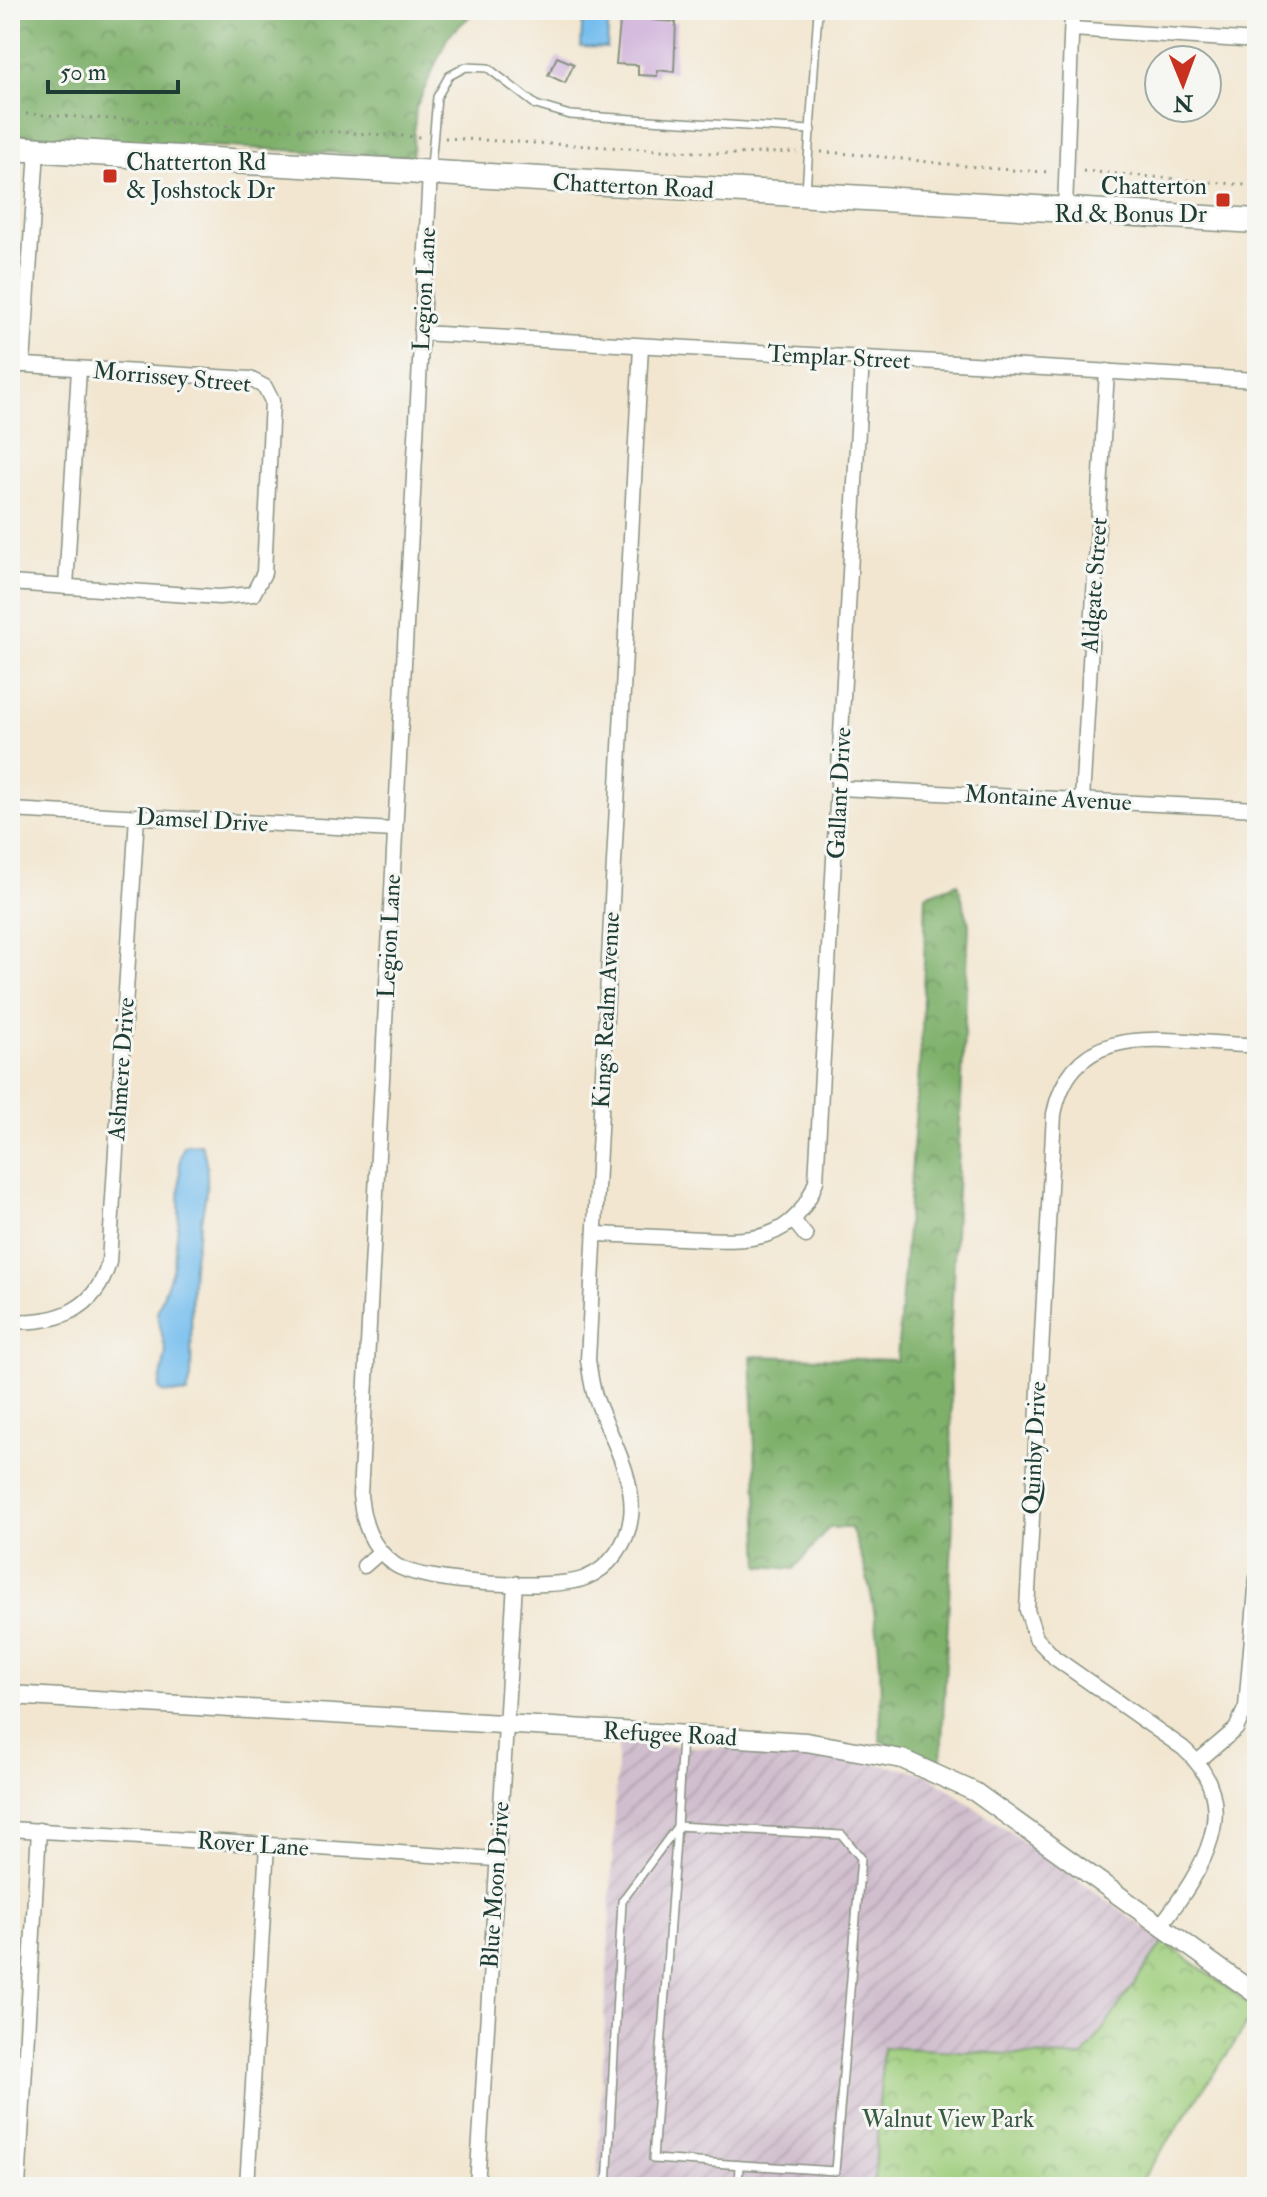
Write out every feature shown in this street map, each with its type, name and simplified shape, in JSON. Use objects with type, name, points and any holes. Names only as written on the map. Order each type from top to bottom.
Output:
[{"type":"main road","name":"Chatterton Road","points":[[10,148],[1257,221]]},
{"type":"street","points":[[1065,210],[1072,10]]},
{"type":"street","points":[[1072,29],[1257,41]]},
{"type":"street","points":[[16,365],[37,150]]},
{"type":"street","name":"Legion Lane","points":[[380,1552],[368,1535],[360,1495],[430,173]]},
{"type":"street","name":"Templar Street","points":[[421,333],[1257,380]]},
{"type":"street","name":"Kings Realm Avenue","points":[[515,1583],[548,1585],[587,1578],[617,1553],[631,1517],[627,1478],[593,1392],[588,1360],[641,346]]},
{"type":"street","name":"Gallant Drive","points":[[793,1220],[811,1196],[819,1166],[862,358]]},
{"type":"street","name":"Morrissey Street","points":[[16,365],[250,379],[270,392],[264,573],[253,594],[219,597],[66,587]]},
{"type":"street","points":[[10,583],[66,587],[79,369]]},
{"type":"street","name":"Aldgate Street","points":[[1082,800],[1107,371]]},
{"type":"street","name":"Montaine Avenue","points":[[839,788],[1257,809]]},
{"type":"street","name":"Damsel Drive","points":[[10,810],[395,830]]},
{"type":"street","name":"Ashmere Drive","points":[[10,1321],[47,1322],[75,1309],[99,1285],[109,1262],[137,816]]},
{"type":"street","name":"Quinby Drive","points":[[1197,1762],[1055,1658],[1036,1638],[1027,1610],[1051,1152],[1061,1087],[1075,1065],[1097,1048],[1137,1040],[1257,1045]]},
{"type":"street","points":[[595,1234],[736,1241],[766,1236],[793,1220],[806,1236]]},
{"type":"street","points":[[364,1566],[380,1552],[395,1565],[414,1574],[515,1583]]},
{"type":"street","points":[[1161,1925],[1203,1867],[1213,1838],[1212,1799],[1197,1762],[1236,1729],[1246,1707],[1251,1684],[1257,1578]]},
{"type":"street","name":"Blue Moon Drive","points":[[477,2187],[515,1583]]},
{"type":"street","name":"Refugee Road","points":[[10,1695],[806,1742],[890,1756],[932,1770],[975,1792],[1257,1995]]},
{"type":"street","name":"Rover Lane","points":[[10,1829],[496,1859]]},
{"type":"street","points":[[18,2187],[39,1830]]},
{"type":"street","points":[[247,2187],[267,1845]]},
{"type":"lane","points":[[806,195],[818,10]]},
{"type":"lane","points":[[430,173],[437,97],[443,83],[456,71],[477,65],[488,68],[536,105],[570,115],[811,130]]},
{"type":"lane","points":[[677,1826],[842,1835],[861,1858],[835,2171],[653,2159],[682,1734]]},
{"type":"lane","points":[[607,2187],[622,1901],[677,1826]]},
{"type":"lane","points":[[738,2187],[739,2165]]},
{"type":"path","points":[[10,113],[733,154],[809,152],[891,156],[927,165],[1050,172]]},
{"type":"path","points":[[1082,171],[1257,186]]},
{"type":"shaded area","points":[[618,1743],[827,1754],[927,1774],[1164,1941],[1084,2058],[883,2048],[874,2187],[597,2187]]},
{"type":"green space","points":[[10,10],[477,10],[448,36],[416,108],[412,157],[10,135]]},
{"type":"green space","points":[[958,883],[969,924],[950,1345],[953,1522],[941,1761],[880,1741],[881,1686],[877,1632],[868,1580],[851,1528],[829,1528],[794,1569],[760,1566],[751,1356],[897,1360],[922,1030],[926,895]]},
{"type":"green space","name":"Walnut View Park","points":[[1164,1941],[1257,2010],[1137,2187],[874,2187],[883,2047],[1083,2058]]},
{"type":"water","points":[[583,10],[609,11],[607,48],[581,47]]},
{"type":"water","points":[[201,1144],[207,1173],[193,1266],[191,1378],[187,1394],[162,1392],[159,1389],[166,1352],[157,1313],[173,1267],[179,1218],[180,1158],[184,1145]]},
{"type":"building","points":[[653,10],[652,20],[676,22],[674,72],[657,70],[657,76],[638,75],[638,65],[616,64],[621,12]]},
{"type":"building","points":[[557,57],[574,64],[565,83],[548,75]]},
{"type":"place","name":"Chatterton Rd & Joshstock Dr","points":[[110,176]]},
{"type":"place","name":"Chatterton Rd & Bonus Dr","points":[[1223,200]]}]
